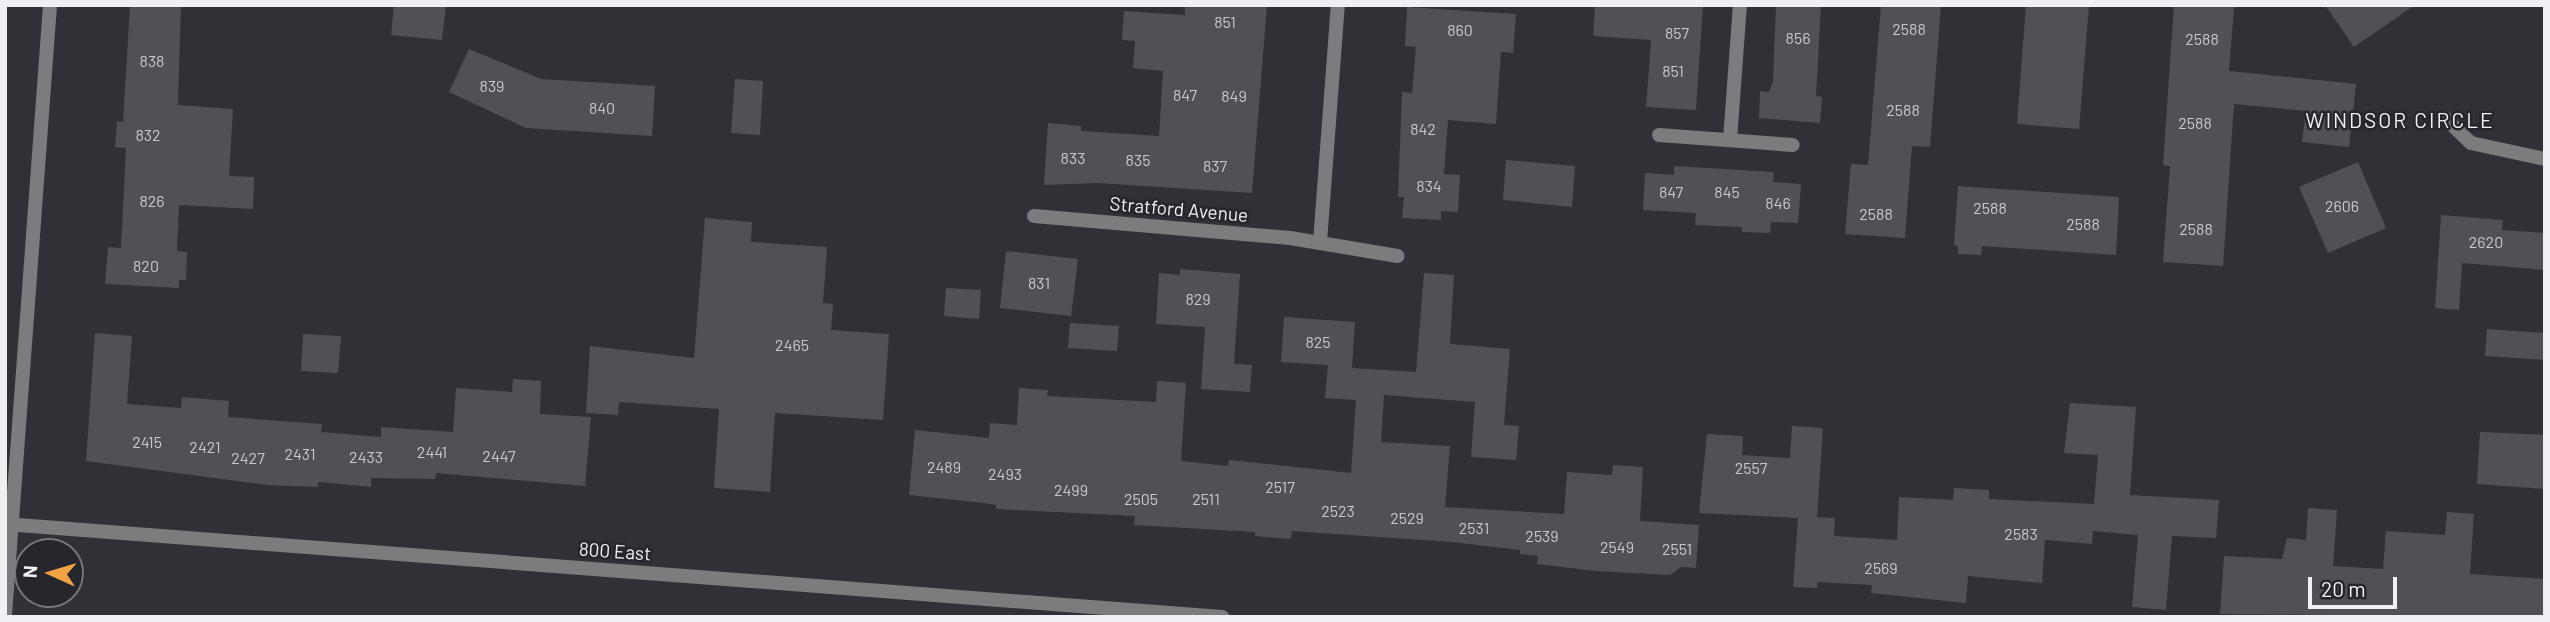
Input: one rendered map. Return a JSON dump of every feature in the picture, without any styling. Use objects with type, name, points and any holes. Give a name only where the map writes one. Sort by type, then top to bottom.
[{"type":"street","points":[[5,615],[8,525],[50,5]]},
{"type":"street","points":[[1320,242],[1338,5]]},
{"type":"street","points":[[1730,140],[1740,5]]},
{"type":"street","points":[[2445,118],[2471,143],[2515,156],[2545,159]]},
{"type":"street","points":[[1658,135],[1793,145]]},
{"type":"street","name":"Stratford Avenue","points":[[1034,216],[1320,242],[1339,250],[1398,256]]},
{"type":"street","name":"800 East","points":[[8,525],[1149,614],[1222,617]]},
{"type":"building","points":[[130,5],[181,5],[178,105],[233,109],[229,176],[254,177],[253,209],[179,205],[177,251],[187,252],[186,280],[179,280],[179,288],[105,284],[108,247],[121,248],[126,148],[115,147],[117,121],[123,122]]},
{"type":"building","points":[[394,5],[446,5],[442,40],[391,35]]},
{"type":"building","points":[[1185,5],[1267,5],[1252,193],[1098,183],[1044,185],[1048,123],[1081,126],[1081,131],[1159,136],[1163,71],[1133,68],[1135,41],[1122,40],[1124,11],[1185,15]]},
{"type":"building","points":[[1595,5],[1703,5],[1696,110],[1646,107],[1651,40],[1593,36]]},
{"type":"building","points":[[1776,5],[1821,5],[1816,96],[1822,97],[1820,123],[1759,118],[1760,91],[1769,92],[1773,81]]},
{"type":"building","points":[[1881,5],[1941,5],[1930,147],[1912,146],[1905,238],[1845,234],[1851,164],[1868,165]]},
{"type":"building","points":[[2026,5],[2089,5],[2079,129],[2017,124]]},
{"type":"building","points":[[2174,5],[2234,7],[2229,71],[2356,84],[2349,147],[2302,142],[2306,111],[2234,104],[2223,266],[2163,262],[2170,166],[2163,165]]},
{"type":"building","points":[[2325,5],[2415,5],[2354,47]]},
{"type":"building","points":[[1407,7],[1516,14],[1513,53],[1501,52],[1496,124],[1448,120],[1444,174],[1460,175],[1458,212],[1441,211],[1441,220],[1402,218],[1404,197],[1398,197],[1402,92],[1412,93],[1416,47],[1405,46]]},
{"type":"building","points":[[469,49],[541,79],[655,86],[652,136],[526,128],[449,92]]},
{"type":"building","points":[[735,79],[763,81],[760,135],[731,133]]},
{"type":"building","points":[[1506,160],[1575,166],[1572,207],[1503,200]]},
{"type":"building","points":[[2358,162],[2386,228],[2328,253],[2299,187]]},
{"type":"building","points":[[1674,166],[1774,172],[1773,182],[1801,184],[1798,223],[1771,222],[1770,233],[1742,232],[1742,227],[1695,225],[1696,213],[1643,210],[1645,173],[1674,175]]},
{"type":"building","points":[[1958,186],[2119,197],[2116,255],[1982,246],[1981,255],[1958,254],[1958,246],[1954,245]]},
{"type":"building","points":[[2441,215],[2503,220],[2502,230],[2545,233],[2545,270],[2462,263],[2459,310],[2435,308]]},
{"type":"building","points":[[705,218],[752,222],[751,242],[827,247],[823,303],[833,304],[831,330],[889,334],[883,420],[775,413],[770,492],[714,488],[719,409],[619,402],[618,415],[586,413],[590,346],[694,358]]},
{"type":"building","points":[[1006,251],[1078,259],[1071,316],[1000,308]]},
{"type":"building","points":[[1180,269],[1240,274],[1234,364],[1252,365],[1250,392],[1201,389],[1205,327],[1156,324],[1159,273],[1180,275]]},
{"type":"building","points":[[1424,273],[1454,275],[1450,344],[1510,349],[1504,425],[1519,426],[1516,460],[1471,457],[1475,402],[1384,395],[1381,442],[1450,446],[1445,507],[1564,514],[1567,472],[1612,475],[1613,465],[1643,467],[1640,521],[1699,525],[1696,568],[1681,567],[1670,575],[1596,571],[1537,564],[1538,556],[1520,554],[1520,550],[1452,542],[1292,531],[1291,539],[1255,536],[1255,532],[1134,525],[1135,516],[996,509],[996,505],[984,503],[909,495],[915,430],[989,438],[990,423],[1017,425],[1019,388],[1048,390],[1047,396],[1156,402],[1157,381],[1186,383],[1181,461],[1228,466],[1229,460],[1351,473],[1356,400],[1325,398],[1328,365],[1281,362],[1284,317],[1355,322],[1352,368],[1416,372]]},
{"type":"building","points":[[946,288],[981,290],[979,319],[944,316]]},
{"type":"building","points":[[1070,323],[1119,326],[1117,351],[1068,348]]},
{"type":"building","points":[[2487,329],[2545,333],[2545,360],[2485,356]]},
{"type":"building","points":[[95,333],[132,336],[127,404],[181,408],[182,397],[229,401],[228,417],[322,424],[321,432],[381,437],[381,427],[453,432],[456,388],[512,392],[513,379],[541,381],[540,414],[591,417],[585,486],[436,473],[435,479],[371,478],[371,487],[318,482],[318,487],[267,485],[86,461]]},
{"type":"building","points":[[303,334],[341,336],[338,373],[301,371]]},
{"type":"building","points":[[2070,403],[2136,407],[2130,495],[2219,500],[2216,538],[2172,536],[2166,610],[2132,607],[2138,535],[2093,531],[2092,544],[2045,540],[2042,583],[1968,576],[1966,603],[1871,593],[1872,585],[1818,582],[1817,588],[1793,587],[1798,518],[1699,513],[1707,434],[1743,436],[1742,455],[1790,458],[1792,426],[1823,428],[1817,517],[1835,518],[1834,536],[1897,540],[1899,497],[1953,500],[1954,488],[1989,490],[1989,499],[2094,504],[2098,455],[2064,453]]},
{"type":"building","points":[[2480,432],[2545,435],[2545,489],[2477,484]]},
{"type":"building","points":[[2308,508],[2337,510],[2333,566],[2383,569],[2386,531],[2445,535],[2447,512],[2474,514],[2470,574],[2545,579],[2545,617],[2220,614],[2224,556],[2282,559],[2287,538],[2306,540]]},
{"type":"district","name":"WINDSOR CIRCLE","points":[[2400,120]]}]
